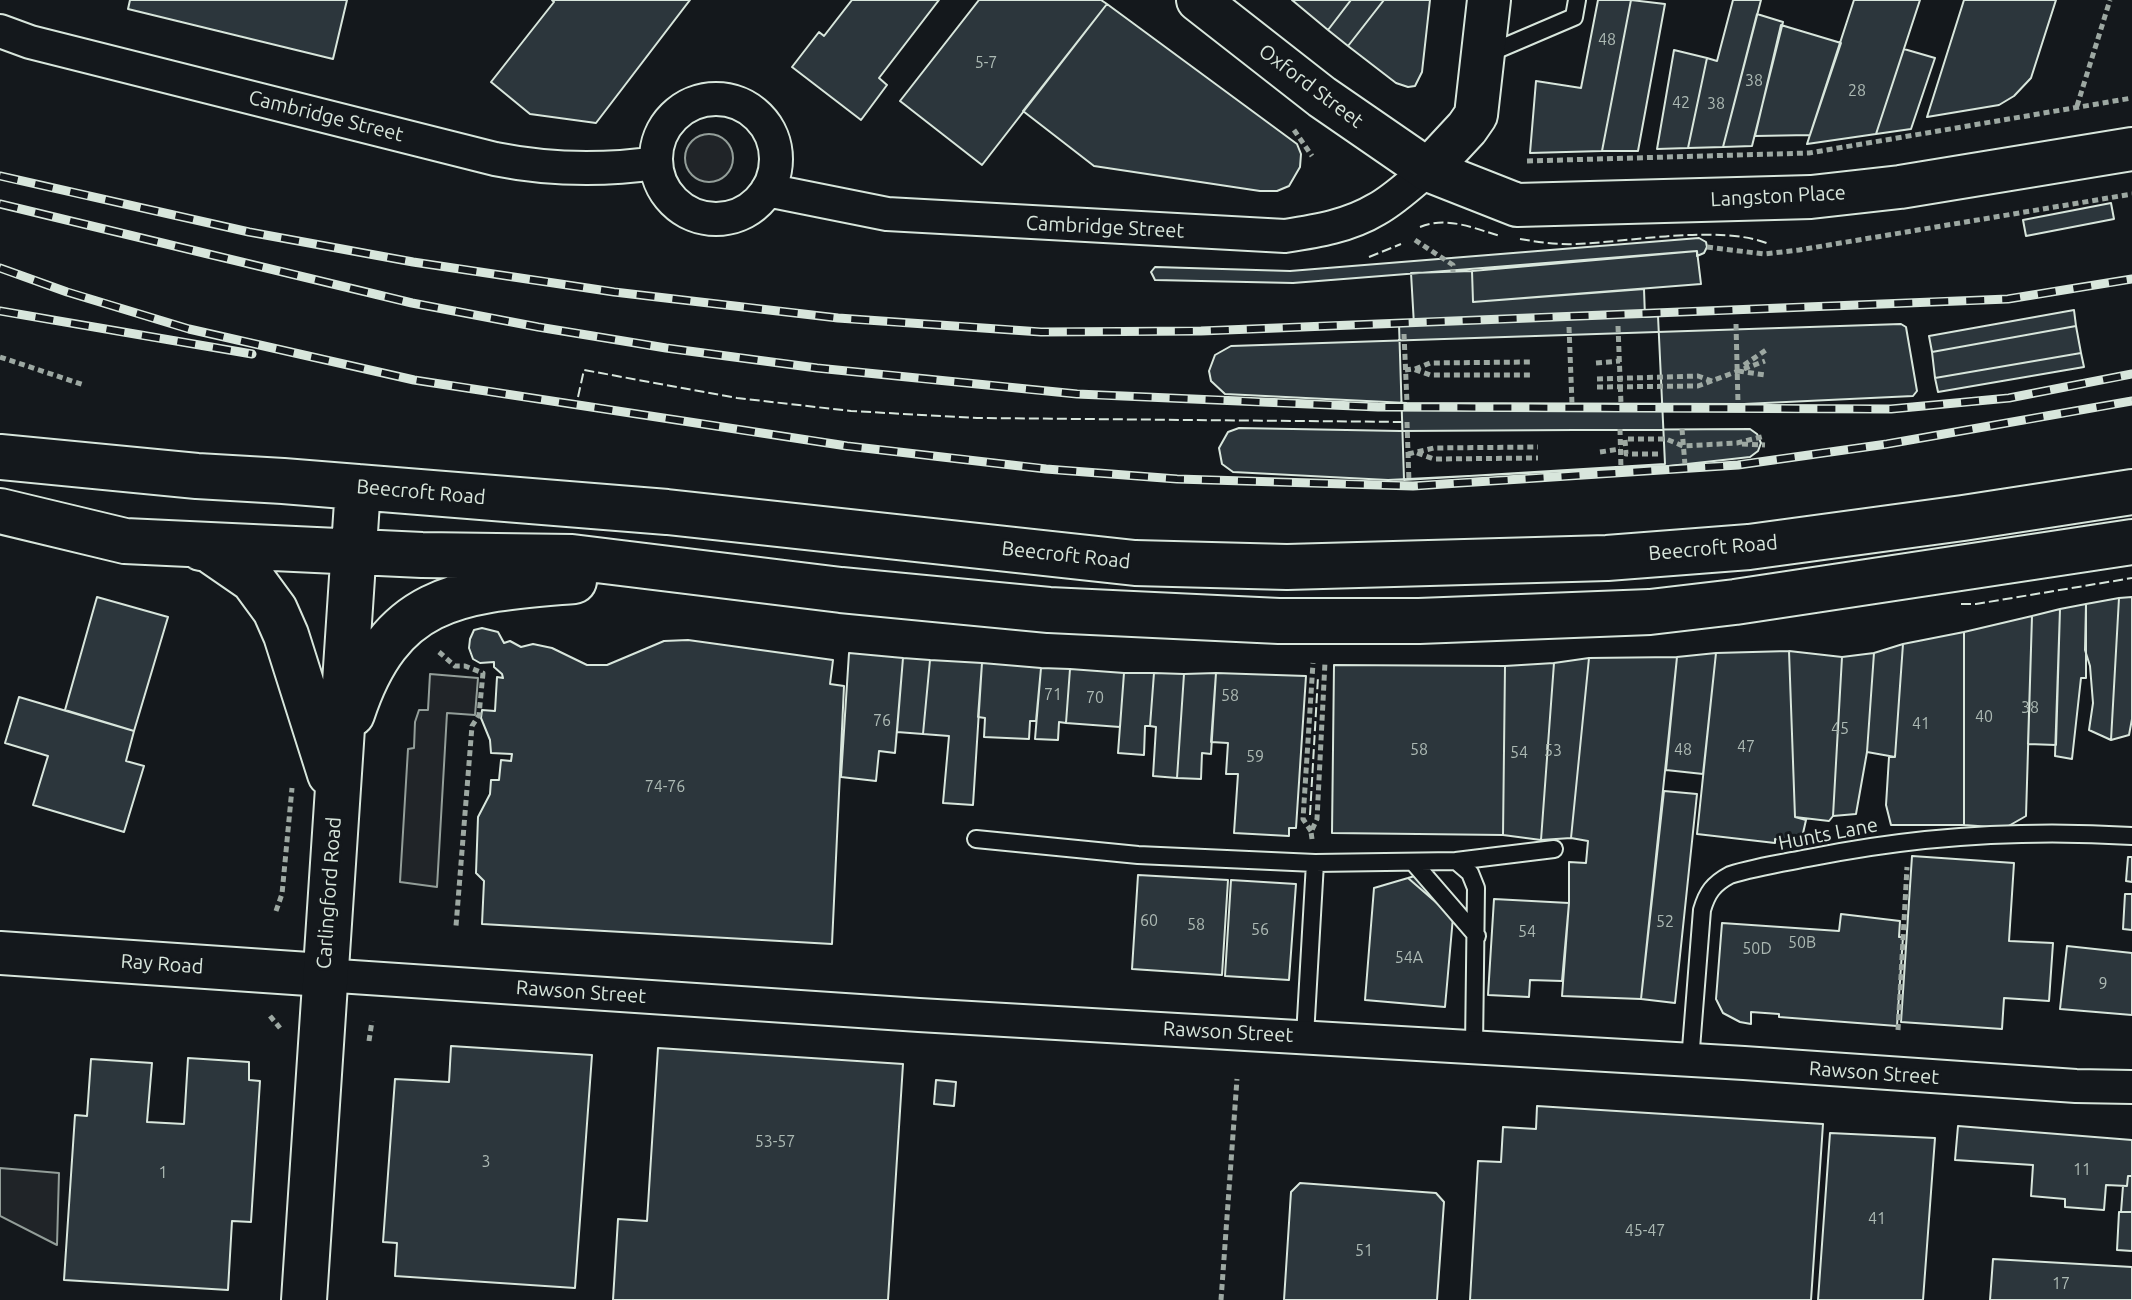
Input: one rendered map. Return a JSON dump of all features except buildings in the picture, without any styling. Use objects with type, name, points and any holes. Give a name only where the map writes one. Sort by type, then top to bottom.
[{"type":"main road","name":"Beecroft Road","points":[[0,457],[167,474],[667,512],[1135,563],[1287,567],[1607,558],[1749,547],[2132,492]]},
{"type":"main road","name":"Carlingford Road","points":[[304,1300],[323,975],[358,487]]},
{"type":"main road","points":[[0,511],[125,541],[572,557],[1095,614],[1279,621],[1419,621],[1650,612],[2125,546]]},
{"type":"main road","points":[[166,543],[208,549],[253,580],[275,610],[286,635],[308,712],[336,791]]},
{"type":"main road","points":[[336,791],[350,722],[363,687],[397,631],[422,611],[477,591],[681,571]]},
{"type":"street","name":"Oxford Street","points":[[1198,0],[1322,97],[1428,170]]},
{"type":"street","points":[[1428,170],[1476,115],[1489,0]]},
{"type":"street","name":"Cambridge Street","points":[[0,31],[30,42],[495,159],[566,170],[656,163]]},
{"type":"street","points":[[712,99],[731,100],[747,107],[762,120],[776,154],[774,173],[767,190],[755,205],[739,215],[720,219],[701,218],[684,210],[670,198],[660,182],[656,163],[658,144],[665,127],[677,112],[693,103],[712,99]]},
{"type":"street","name":"Langston Place","points":[[1428,170],[1517,205],[1641,203],[1811,197],[1914,185],[2132,149]]},
{"type":"street","name":"Cambridge Street","points":[[767,190],[887,214],[1285,236],[1355,220],[1379,208],[1428,170]]},
{"type":"street","name":"Ray Road","points":[[0,953],[323,975]]},
{"type":"street","name":"Rawson Street","points":[[323,975],[935,1016],[2132,1087]]},
{"type":"lane","points":[[1483,55],[1574,17],[1577,0]]},
{"type":"lane","name":"Hunts Lane","points":[[1690,1061],[1702,910],[1707,894],[1716,882],[1744,871],[1909,840],[2061,832],[2132,836]]},
{"type":"lane","points":[[976,839],[1138,855],[1315,863],[1456,861],[1554,849]]},
{"type":"lane","points":[[1456,861],[1470,873],[1476,888],[1474,1047]]},
{"type":"lane","points":[[1413,862],[1477,936]]},
{"type":"lane","points":[[1305,1036],[1315,863]]},
{"type":"path","points":[[2077,106],[2110,0]]},
{"type":"path","name":"Langston Place","points":[[1527,161],[1809,153],[2132,98]]},
{"type":"path","points":[[1294,130],[1312,156]]},
{"type":"path","points":[[1707,247],[1764,254],[1799,250],[2132,194]]},
{"type":"path","points":[[1415,240],[1453,268]]},
{"type":"path","points":[[1736,324],[1738,403]]},
{"type":"path","points":[[1618,326],[1621,404]]},
{"type":"path","points":[[1569,327],[1572,404]]},
{"type":"path","points":[[1404,334],[1407,403]]},
{"type":"path","points":[[1737,371],[1766,350]]},
{"type":"path","points":[[0,357],[84,385]]},
{"type":"path","points":[[1596,363],[1620,361]]},
{"type":"path","points":[[1597,387],[1698,386],[1765,361]]},
{"type":"path","points":[[1405,370],[1430,363],[1532,362]]},
{"type":"path","points":[[1413,369],[1430,375],[1533,375]]},
{"type":"path","points":[[1737,371],[1765,375]]},
{"type":"path","points":[[1597,379],[1698,376],[1714,381]]},
{"type":"path","points":[[1407,422],[1409,482]]},
{"type":"path","points":[[1620,429],[1621,470]]},
{"type":"path","points":[[1682,429],[1685,465]]},
{"type":"path","points":[[1737,443],[1765,436]]},
{"type":"path","points":[[1658,454],[1626,454],[1625,439],[1666,439],[1683,446],[1765,445]]},
{"type":"path","points":[[1408,454],[1434,448],[1538,447]]},
{"type":"path","points":[[1600,452],[1620,449]]},
{"type":"path","points":[[1417,453],[1434,459],[1538,458]]},
{"type":"path","points":[[438,651],[455,666],[465,666],[483,673],[479,715],[472,726],[456,926]]},
{"type":"path","points":[[1311,832],[1317,819],[1325,662]]},
{"type":"path","points":[[1313,663],[1303,819],[1311,832],[1315,863]]},
{"type":"path","points":[[276,911],[282,894],[293,777]]},
{"type":"path","points":[[1898,1030],[1909,840]]},
{"type":"path","points":[[270,1016],[280,1028]]},
{"type":"path","points":[[369,1041],[372,1021]]},
{"type":"path","points":[[1221,1300],[1237,1079]]},
{"type":"shaded area","points":[[709,134],[718,135],[726,141],[732,149],[732,167],[726,175],[718,181],[709,182],[700,181],[692,175],[686,167],[685,158],[686,149],[692,141],[700,135]]},
{"type":"shaded area","points":[[430,674],[478,678],[475,715],[447,713],[437,887],[400,882],[408,749],[414,748],[415,722],[419,710],[428,710]]},
{"type":"shaded area","points":[[0,1168],[59,1173],[57,1245],[0,1216]]},
{"type":"railway","points":[[0,176],[249,232],[413,262],[614,292],[838,318],[1041,332],[1201,331],[2008,299],[2132,279]]},
{"type":"railway","points":[[0,204],[412,303],[538,327],[817,368],[1077,394],[1378,407],[1891,409],[2009,398],[2132,374]]},
{"type":"railway","points":[[0,268],[189,329],[414,380],[847,446],[1046,469],[1177,479],[1413,486],[1738,465],[1887,444],[2132,401]]},
{"type":"railway","points":[[0,311],[252,354]]},
{"type":"fence","points":[[1420,227],[1450,223],[1500,236]]},
{"type":"fence","points":[[1520,239],[1569,244],[1726,235],[1769,244]]},
{"type":"fence","points":[[1369,257],[1401,244]]},
{"type":"fence","points":[[578,397],[584,370],[737,398],[851,411],[977,418],[1405,422]]},
{"type":"fence","points":[[1961,604],[2132,578]]},
{"type":"fence","points":[[1310,815],[1318,677]]}]
